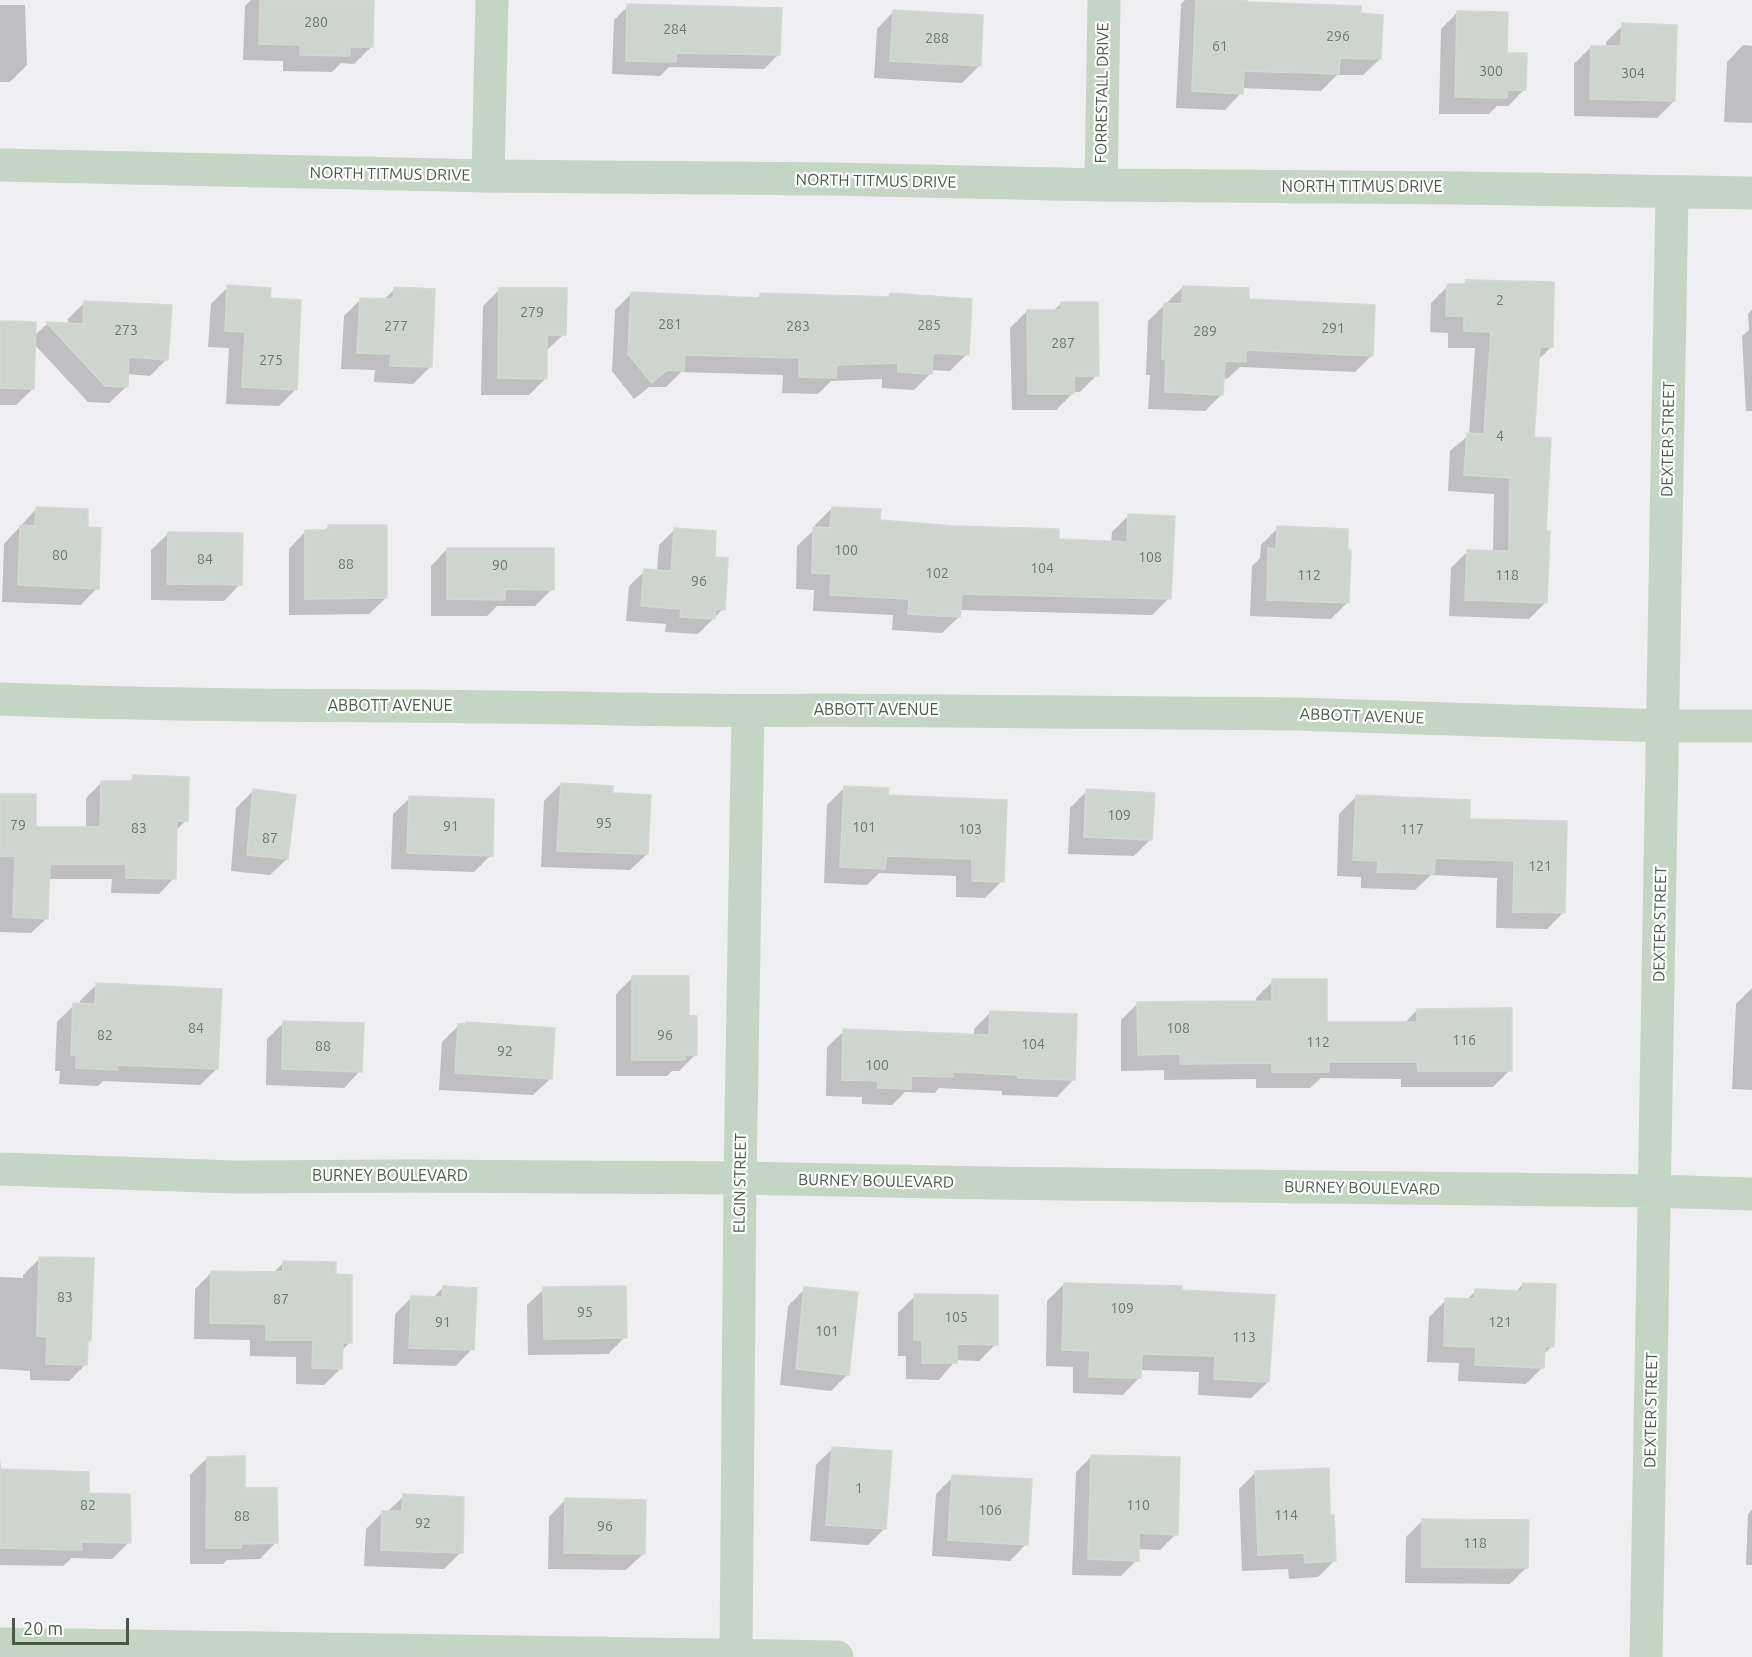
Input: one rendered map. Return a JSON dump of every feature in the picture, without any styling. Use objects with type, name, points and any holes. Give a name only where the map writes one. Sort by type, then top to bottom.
[{"type":"street","points":[[488,177],[492,0]]},
{"type":"street","name":"FORRESTALL DRIVE","points":[[1101,185],[1104,0]]},
{"type":"street","name":"NORTH TITMUS DRIVE","points":[[0,165],[488,177],[844,179],[1101,185],[1752,193]]},
{"type":"street","name":"DEXTER STREET","points":[[1646,1657],[1672,192]]},
{"type":"street","name":"ABBOTT AVENUE","points":[[0,699],[124,704],[1297,714],[1664,726],[1752,726]]},
{"type":"street","name":"ELGIN STREET","points":[[736,1655],[740,1178],[748,711]]},
{"type":"street","name":"BURNEY BOULEVARD","points":[[0,1169],[235,1177],[740,1178],[988,1184],[1752,1194]]},
{"type":"street","points":[[0,1644],[837,1657]]},
{"type":"building","points":[[260,0],[374,0],[373,47],[350,47],[350,56],[300,55],[300,45],[259,44]]},
{"type":"building","points":[[1196,0],[1247,0],[1247,2],[1361,6],[1361,13],[1383,15],[1381,59],[1340,58],[1339,74],[1244,71],[1243,94],[1192,91]]},
{"type":"building","points":[[627,4],[782,8],[780,55],[676,53],[676,62],[626,61]]},
{"type":"building","points":[[893,10],[983,15],[981,66],[890,61]]},
{"type":"building","points":[[1457,11],[1508,12],[1507,53],[1527,53],[1526,90],[1507,90],[1507,98],[1455,97]]},
{"type":"building","points":[[1622,23],[1677,25],[1675,101],[1590,99],[1591,46],[1621,46]]},
{"type":"building","points":[[1466,280],[1554,282],[1553,347],[1540,347],[1534,437],[1551,438],[1546,531],[1550,531],[1547,603],[1465,600],[1467,550],[1509,551],[1510,478],[1464,475],[1467,433],[1484,434],[1491,332],[1464,331],[1464,316],[1446,316],[1447,284],[1465,284]]},
{"type":"building","points":[[227,285],[271,288],[270,298],[301,300],[297,390],[242,387],[245,332],[225,331]]},
{"type":"building","points":[[1183,286],[1249,288],[1249,299],[1375,305],[1373,356],[1246,350],[1246,362],[1225,361],[1223,395],[1165,392],[1166,359],[1162,359],[1164,303],[1182,304]]},
{"type":"building","points":[[394,287],[435,289],[432,367],[390,366],[391,354],[357,353],[360,298],[393,299]]},
{"type":"building","points":[[499,288],[567,288],[566,335],[547,335],[547,379],[498,378]]},
{"type":"building","points":[[631,292],[760,298],[760,293],[889,297],[890,293],[972,299],[969,355],[933,353],[932,374],[898,372],[898,363],[837,365],[836,378],[799,377],[799,358],[685,355],[684,371],[667,370],[652,383],[628,354]]},
{"type":"building","points":[[84,301],[172,305],[168,360],[129,357],[128,387],[105,386],[46,322],[83,324]]},
{"type":"building","points":[[1061,302],[1098,302],[1099,376],[1074,376],[1074,394],[1028,394],[1027,310],[1061,310]]},
{"type":"building","points":[[0,321],[36,322],[34,389],[0,388]]},
{"type":"building","points":[[36,507],[88,509],[88,527],[101,528],[99,589],[18,585],[20,525],[35,526]]},
{"type":"building","points":[[832,507],[881,509],[880,520],[954,526],[1059,529],[1059,539],[1127,542],[1128,514],[1175,516],[1171,599],[962,594],[960,617],[908,614],[909,599],[830,595],[831,574],[812,573],[813,527],[830,528]]},
{"type":"building","points":[[328,525],[387,525],[387,598],[305,599],[305,530],[328,530]]},
{"type":"building","points":[[1277,526],[1348,529],[1348,550],[1351,550],[1349,603],[1267,600],[1268,548],[1276,549]]},
{"type":"building","points":[[674,528],[716,531],[715,557],[728,558],[725,610],[715,609],[715,619],[680,617],[681,609],[641,606],[644,569],[671,571]]},
{"type":"building","points":[[168,532],[243,533],[242,585],[167,584]]},
{"type":"building","points":[[447,548],[554,548],[554,590],[505,589],[505,600],[447,599]]},
{"type":"building","points":[[133,775],[189,777],[188,821],[177,821],[176,879],[126,878],[126,864],[50,864],[48,919],[13,917],[15,856],[0,856],[0,794],[36,794],[36,827],[100,827],[101,781],[133,781]]},
{"type":"building","points":[[561,783],[613,786],[613,793],[651,795],[648,854],[557,851]]},
{"type":"building","points":[[844,786],[889,788],[888,795],[1007,800],[1004,882],[972,881],[972,859],[886,856],[885,869],[840,867]]},
{"type":"building","points":[[253,789],[296,795],[288,859],[247,855]]},
{"type":"building","points":[[1086,789],[1155,793],[1152,840],[1084,837]]},
{"type":"building","points":[[1356,795],[1470,800],[1470,819],[1567,821],[1565,913],[1513,912],[1514,861],[1435,858],[1434,874],[1377,872],[1378,861],[1353,860]]},
{"type":"building","points":[[409,796],[494,799],[493,856],[407,853]]},
{"type":"building","points":[[632,976],[689,976],[689,1016],[697,1016],[697,1055],[685,1055],[685,1060],[632,1060]]},
{"type":"building","points":[[1272,979],[1327,979],[1327,1022],[1417,1022],[1417,1009],[1512,1008],[1512,1071],[1418,1071],[1417,1062],[1329,1062],[1329,1072],[1272,1072],[1272,1063],[1180,1064],[1180,1054],[1138,1055],[1137,1002],[1272,1001]]},
{"type":"building","points":[[96,983],[222,989],[218,1069],[117,1065],[117,1070],[76,1068],[76,1055],[71,1055],[73,1003],[95,1004]]},
{"type":"building","points":[[990,1011],[1077,1014],[1075,1080],[953,1072],[953,1077],[911,1076],[911,1089],[878,1088],[878,1081],[842,1080],[843,1029],[989,1035]]},
{"type":"building","points":[[283,1021],[364,1023],[362,1072],[282,1069]]},
{"type":"building","points":[[466,1022],[555,1028],[552,1079],[455,1073],[458,1024],[466,1024]]},
{"type":"building","points":[[39,1257],[94,1258],[91,1341],[88,1341],[87,1365],[46,1364],[47,1337],[37,1336]]},
{"type":"building","points":[[283,1261],[336,1262],[336,1274],[352,1275],[352,1343],[343,1343],[342,1369],[312,1368],[313,1340],[266,1340],[266,1324],[210,1323],[211,1271],[283,1272]]},
{"type":"building","points":[[1064,1283],[1182,1286],[1182,1290],[1275,1295],[1269,1382],[1214,1379],[1215,1356],[1142,1354],[1141,1378],[1089,1377],[1090,1351],[1062,1350]]},
{"type":"building","points":[[1523,1283],[1556,1284],[1554,1347],[1545,1346],[1544,1368],[1475,1365],[1476,1347],[1444,1346],[1445,1298],[1475,1299],[1475,1289],[1522,1291]]},
{"type":"building","points":[[443,1286],[477,1288],[474,1350],[409,1348],[411,1296],[442,1297]]},
{"type":"building","points":[[626,1286],[627,1338],[544,1339],[543,1287]]},
{"type":"building","points":[[804,1287],[858,1292],[849,1375],[796,1369]]},
{"type":"building","points":[[914,1294],[998,1295],[998,1345],[957,1344],[957,1363],[922,1363],[922,1340],[914,1340]]},
{"type":"building","points":[[832,1447],[892,1451],[886,1529],[826,1525]]},
{"type":"building","points":[[1091,1455],[1180,1457],[1178,1535],[1139,1533],[1139,1561],[1088,1559]]},
{"type":"building","points":[[245,1456],[245,1488],[277,1488],[278,1543],[241,1544],[241,1548],[206,1548],[207,1457]]},
{"type":"building","points":[[1329,1468],[1330,1515],[1334,1515],[1336,1561],[1305,1563],[1304,1553],[1258,1555],[1255,1471]]},
{"type":"building","points":[[0,1469],[89,1472],[89,1493],[130,1494],[131,1543],[81,1542],[82,1550],[0,1548]]},
{"type":"building","points":[[952,1475],[1032,1479],[1028,1545],[948,1540]]},
{"type":"building","points":[[403,1494],[464,1497],[463,1553],[381,1550],[382,1511],[402,1511]]},
{"type":"building","points":[[565,1498],[646,1500],[645,1554],[564,1553]]},
{"type":"building","points":[[1422,1519],[1529,1520],[1528,1568],[1422,1567]]}]
